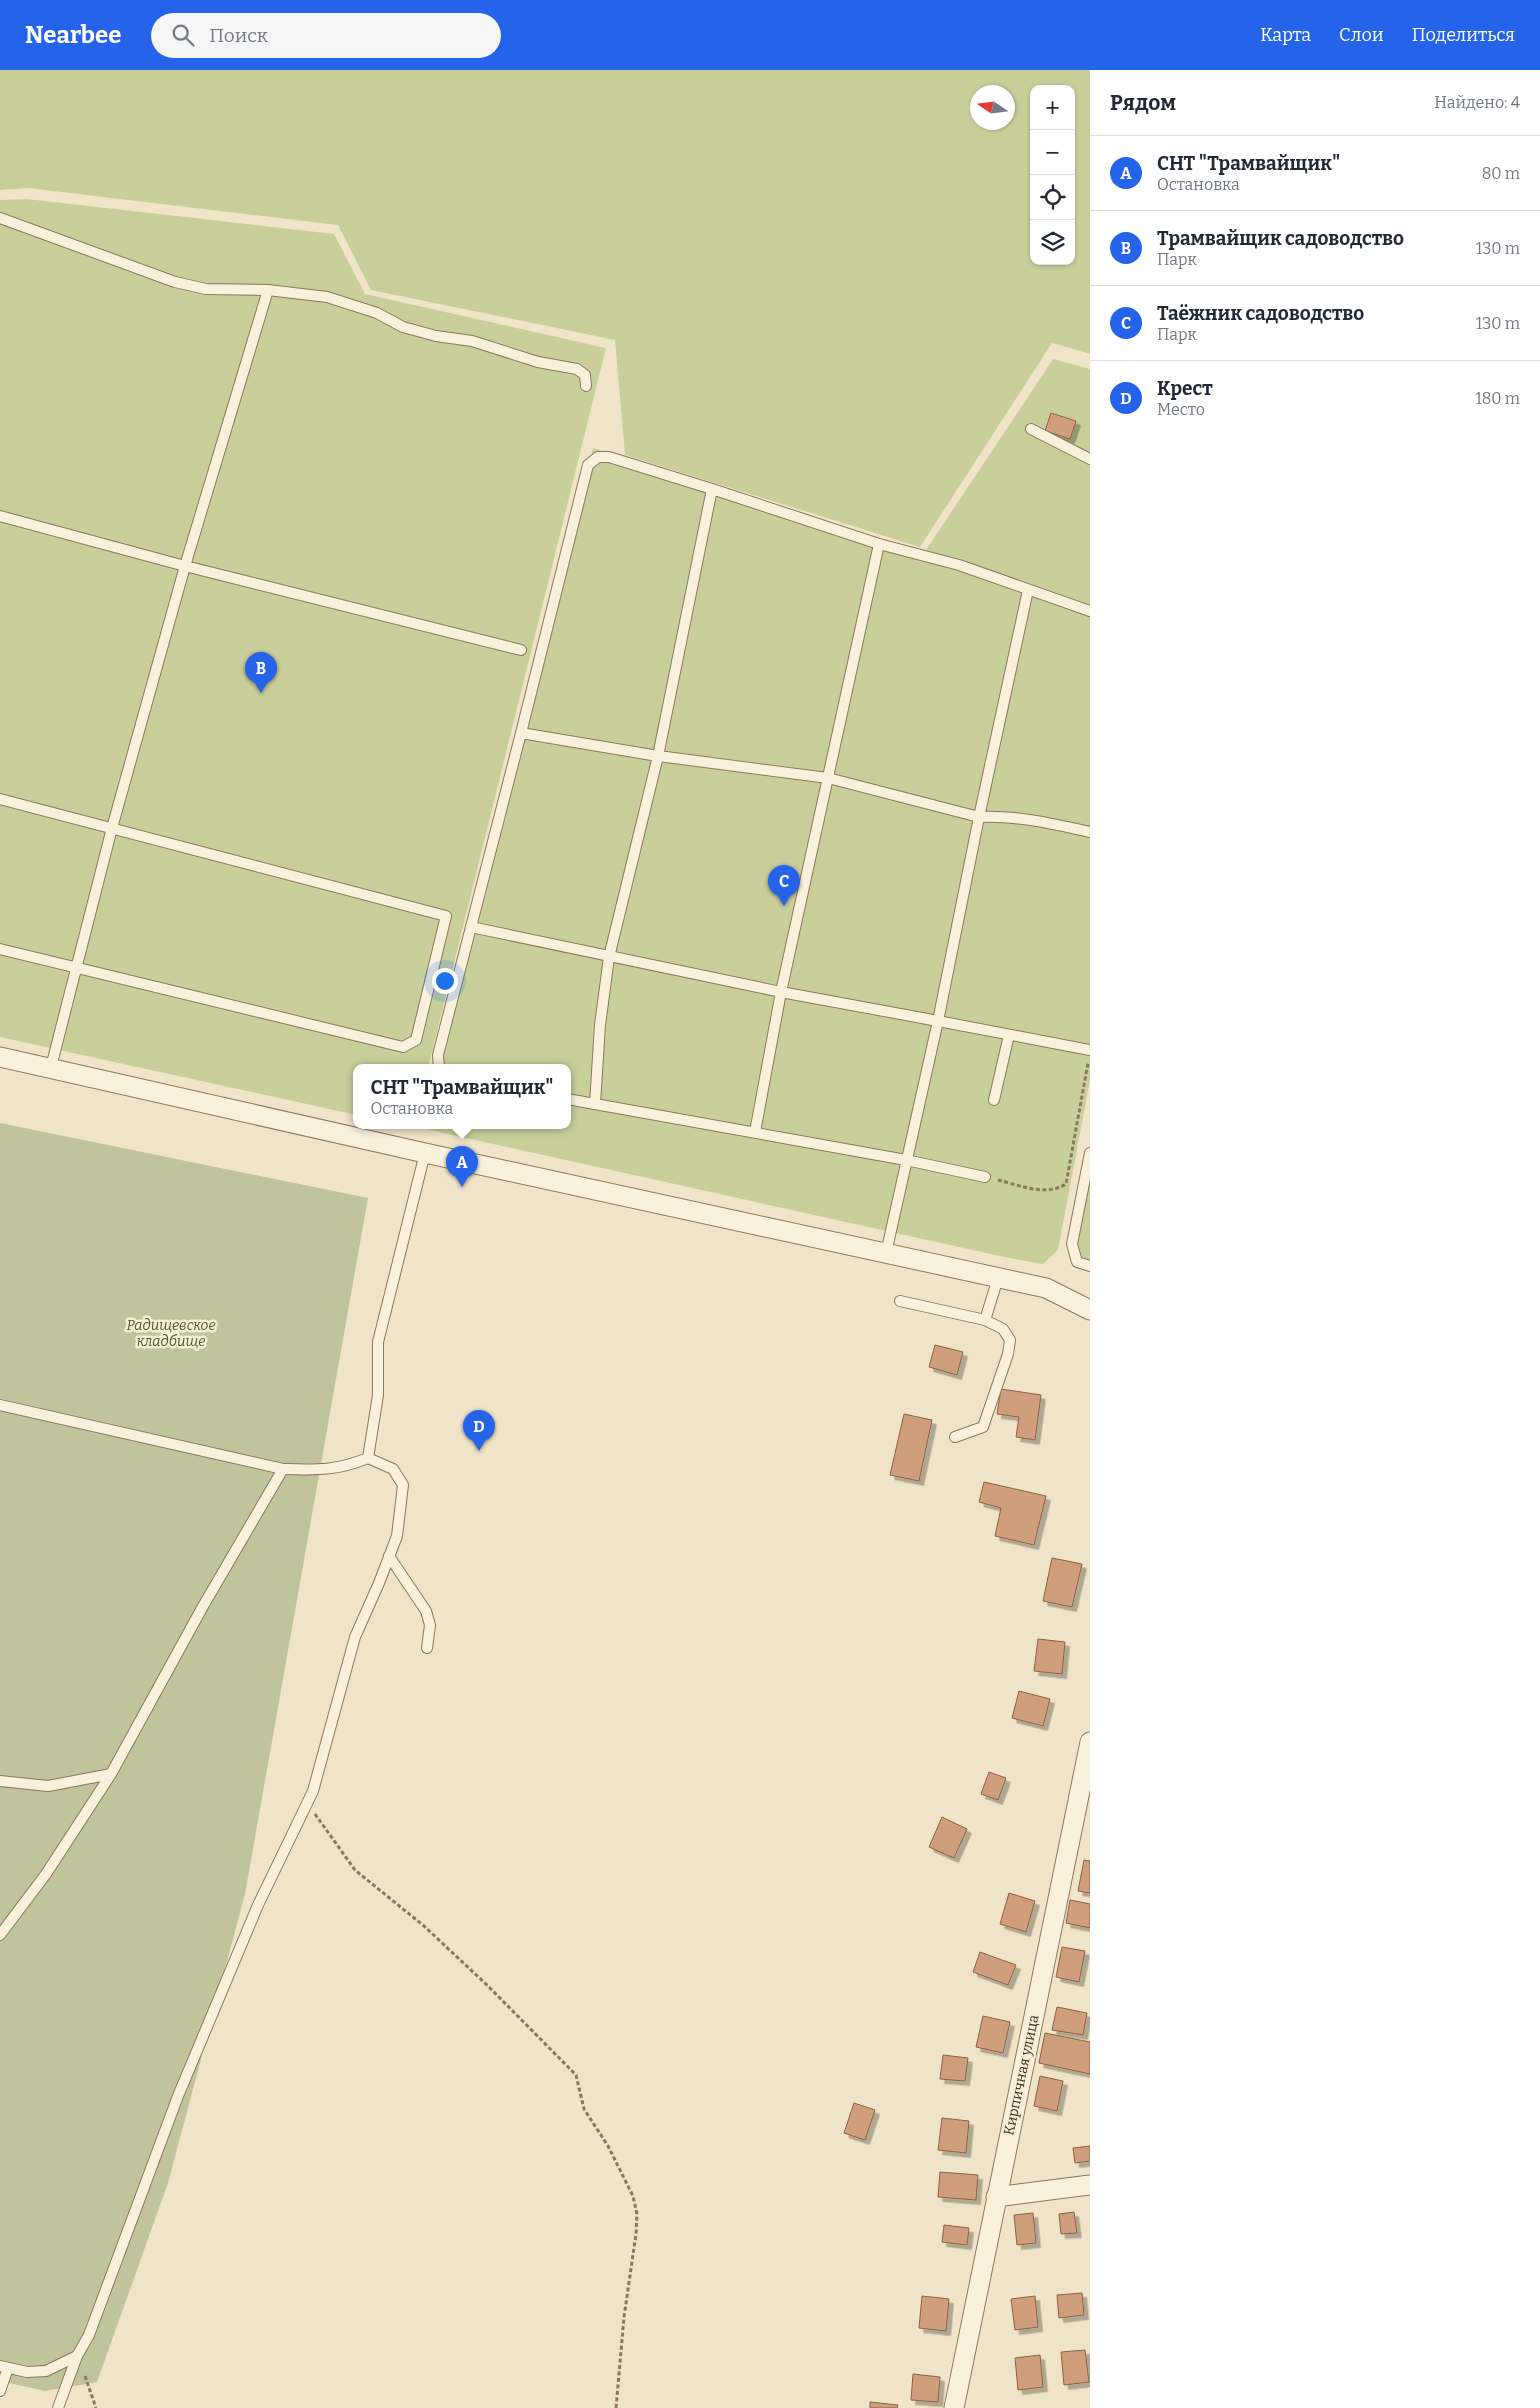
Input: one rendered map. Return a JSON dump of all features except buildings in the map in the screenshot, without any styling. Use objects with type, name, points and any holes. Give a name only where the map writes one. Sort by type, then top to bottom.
[{"type":"street","points":[[0,1057],[51,1067],[424,1153],[1046,1288],[1090,1310]]},
{"type":"street","name":"Кирпичная улица","points":[[954,2408],[1090,1742]]},
{"type":"street","points":[[996,2197],[1090,2185]]},
{"type":"lane","points":[[0,218],[175,282],[206,289],[268,290],[327,298],[377,313],[403,327],[417,331],[472,341],[538,362],[577,369],[585,375],[586,386]]},
{"type":"lane","points":[[51,1067],[112,828],[185,566],[268,290]]},
{"type":"lane","points":[[1031,429],[1090,459]]},
{"type":"lane","points":[[439,1064],[438,1055],[588,465],[598,457],[609,457],[879,544],[959,565],[1090,611]]},
{"type":"lane","points":[[595,1104],[600,1025],[609,957],[658,756],[712,490]]},
{"type":"lane","points":[[0,516],[185,566],[521,650]]},
{"type":"lane","points":[[755,1132],[781,992],[879,544]]},
{"type":"lane","points":[[886,1253],[938,1021],[979,817],[1028,590]]},
{"type":"lane","points":[[521,733],[658,756],[828,778],[979,817],[998,816],[1039,821],[1090,832]]},
{"type":"lane","points":[[0,798],[446,916],[416,1040],[403,1047],[0,949]]},
{"type":"lane","points":[[471,927],[781,992],[1090,1050]]},
{"type":"lane","points":[[994,1100],[1009,1035]]},
{"type":"lane","points":[[571,1100],[906,1160],[985,1177]]},
{"type":"lane","points":[[368,1458],[378,1395],[378,1342],[424,1153]]},
{"type":"lane","points":[[1090,1153],[1072,1244],[1077,1262],[1090,1266]]},
{"type":"lane","points":[[985,1320],[998,1278]]},
{"type":"lane","points":[[900,1301],[985,1320],[1003,1329],[1010,1340],[1008,1354],[983,1427],[955,1437]]},
{"type":"lane","points":[[0,1405],[283,1469],[326,1470],[347,1466],[368,1458],[392,1469],[403,1485],[397,1536],[356,1637],[313,1791],[258,1905],[189,2069],[89,2334],[77,2356],[58,2408]]},
{"type":"lane","points":[[0,1935],[46,1874],[110,1774],[202,1608],[283,1469]]},
{"type":"lane","points":[[389,1556],[426,1612],[430,1625],[427,1648]]},
{"type":"lane","points":[[0,1781],[48,1786],[110,1774]]},
{"type":"lane","points":[[0,2391],[4,2367],[26,2372],[46,2371],[77,2356]]},
{"type":"path","points":[[985,1177],[1045,1190],[1057,1190],[1066,1184],[1088,1062]]},
{"type":"path","points":[[308,1802],[355,1870],[424,1926],[488,1986],[576,2075],[584,2109],[608,2146],[629,2188],[637,2214],[636,2234],[626,2300],[616,2408]]},
{"type":"path","points":[[77,2356],[96,2408]]},
{"type":"green space","points":[[0,70],[1090,70],[1090,354],[1052,343],[920,547],[625,455],[615,340],[371,290],[338,225],[28,188],[0,190]]},
{"type":"green space","points":[[27,199],[334,234],[365,294],[606,348],[429,1064],[353,1064],[353,1114],[0,1037],[0,200]]},
{"type":"green space","points":[[1053,359],[1090,369],[1090,1080],[1058,1250],[1043,1264],[1009,1258],[426,1129],[571,1129],[571,1064],[437,1064],[593,448],[924,553]]},
{"type":"green space","name":"Радищевское кладбище","points":[[0,1123],[368,1198],[245,1894],[168,2183],[97,2382],[45,2391],[0,2381]]},
{"type":"green space","points":[[1090,1153],[1090,1266],[1077,1262],[1074,1234]]},
{"type":"place","name":"Трамвайщик садоводство","points":[[261,693]]},
{"type":"place","name":"Таёжник садоводство","points":[[784,906]]},
{"type":"place","name":"СНТ \"Трамвайщик\"","points":[[462,1187]]},
{"type":"place","name":"Крест","points":[[479,1451]]}]
